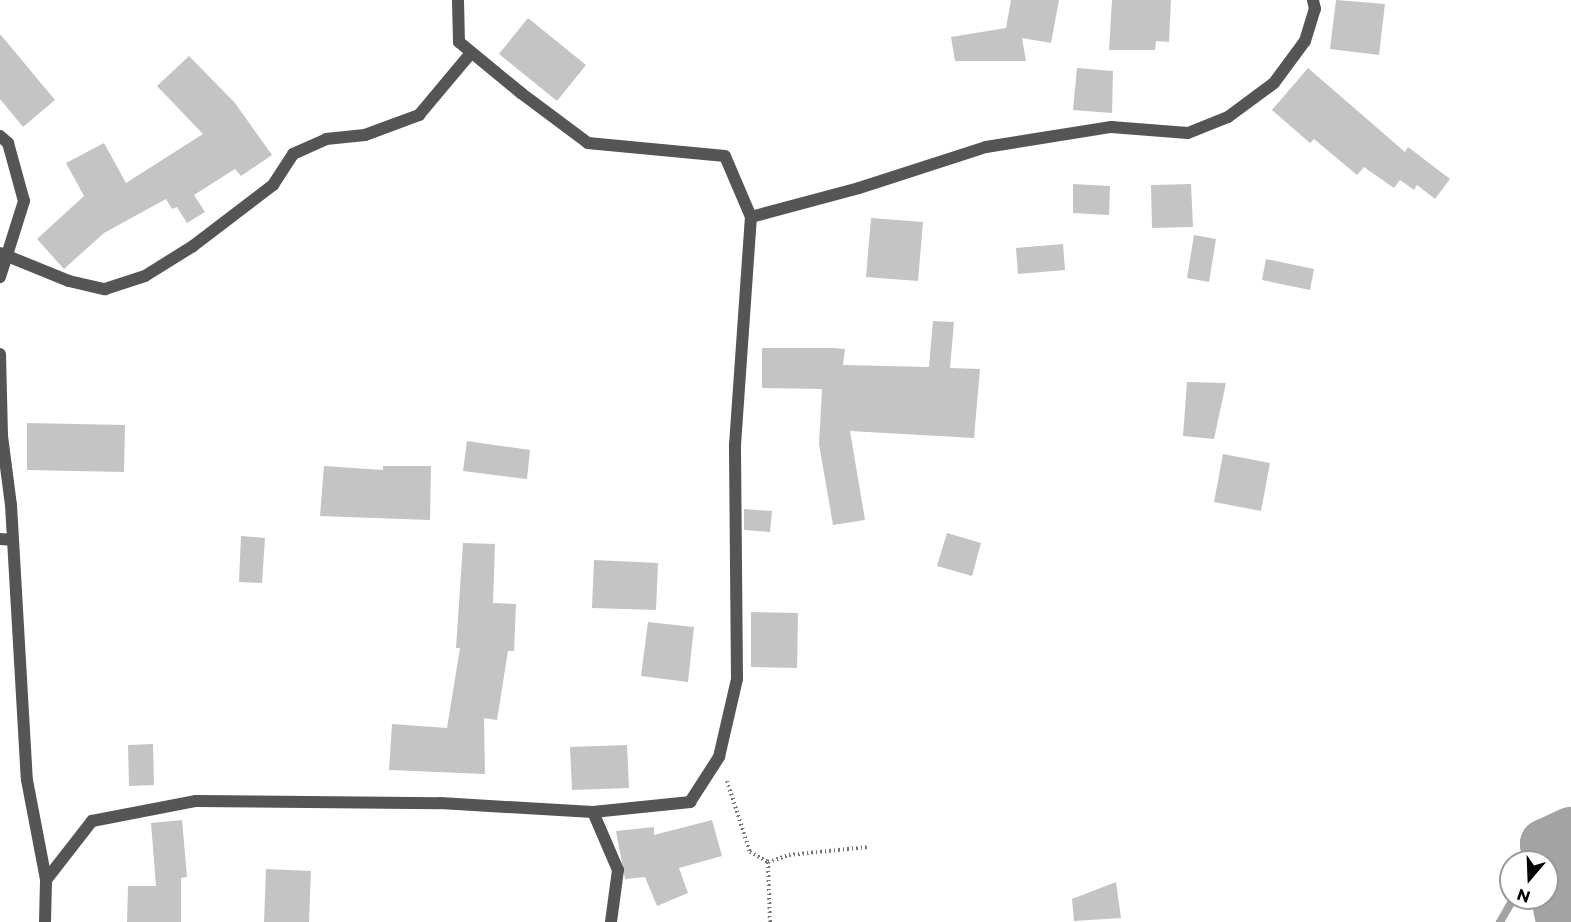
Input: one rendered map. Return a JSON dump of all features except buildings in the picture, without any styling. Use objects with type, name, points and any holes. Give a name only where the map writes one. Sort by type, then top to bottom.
[{"type":"street","points":[[46,880],[92,821],[196,801],[440,803],[593,812],[690,802],[719,757],[737,679],[735,445],[751,217],[725,156],[588,143],[459,42],[458,0]]},
{"type":"street","points":[[751,217],[859,188],[986,147],[1111,127],[1188,133],[1228,117],[1274,83],[1305,41],[1315,9],[1313,0]]},
{"type":"street","points":[[4,254],[69,281],[105,289],[145,276],[193,246],[273,185],[293,154],[326,139],[364,135],[419,115],[471,53]]},
{"type":"street","points":[[0,136],[8,143],[24,201],[4,254],[0,277]]},
{"type":"street","points":[[0,354],[6,540],[27,780],[46,880],[45,922]]},
{"type":"street","points":[[593,812],[618,870],[611,922]]},
{"type":"path","points":[[719,757],[750,852],[768,862],[789,855],[868,846]]},
{"type":"path","points":[[768,862],[770,922]]},
{"type":"waterway","points":[[1561,922],[1545,844],[1571,832]]},
{"type":"waterway","points":[[1541,850],[1545,844]]},
{"type":"waterway","points":[[1500,922],[1507,910]]}]
